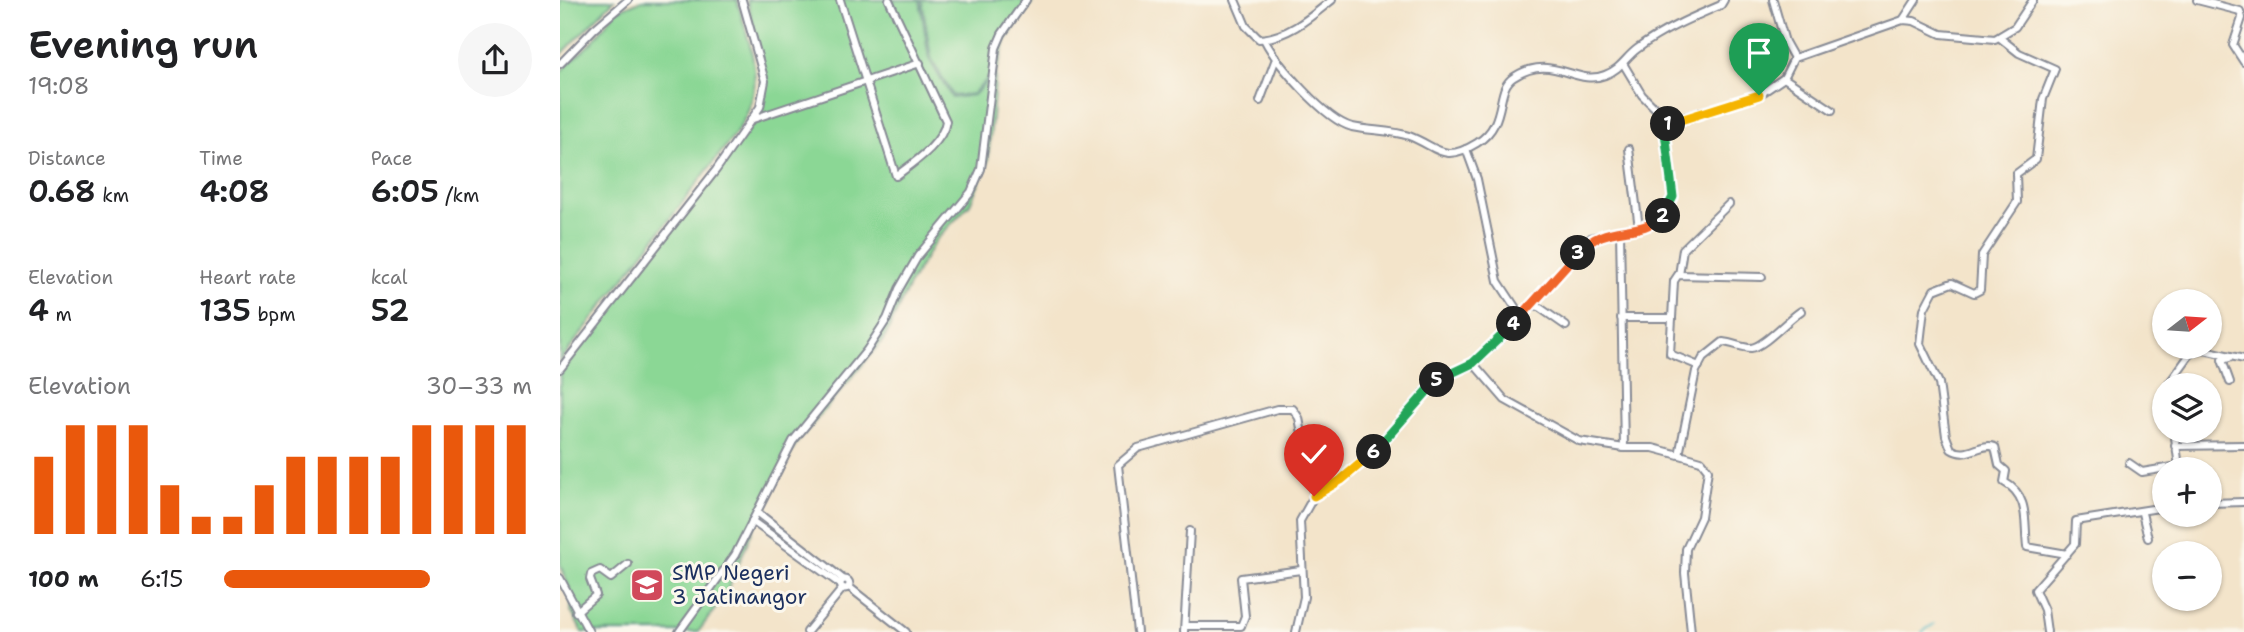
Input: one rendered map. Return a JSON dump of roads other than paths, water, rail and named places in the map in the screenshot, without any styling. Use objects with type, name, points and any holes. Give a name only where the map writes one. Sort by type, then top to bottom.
[{"type":"street","points":[[560,64],[594,29],[628,0]]},
{"type":"street","points":[[560,369],[753,119],[764,96],[765,81],[742,0]]},
{"type":"street","points":[[840,0],[896,176],[935,142],[946,126],[946,121],[889,0]]},
{"type":"street","points":[[679,632],[735,555],[793,440],[867,350],[887,319],[899,289],[918,256],[971,192],[981,169],[996,48],[1002,34],[1026,0]]},
{"type":"street","points":[[1235,0],[1246,26],[1256,37],[1264,39],[1276,38],[1311,17],[1332,0]]},
{"type":"street","points":[[1264,39],[1275,61],[1326,114],[1349,126],[1408,136],[1442,153],[1466,149],[1492,131],[1499,118],[1506,85],[1514,77],[1552,66],[1582,77],[1596,78],[1624,65],[1636,50],[1679,23],[1721,5],[1724,0]]},
{"type":"street","points":[[1773,0],[1785,42],[1794,58]]},
{"type":"street","points":[[1903,20],[1916,0]]},
{"type":"street","points":[[2000,38],[2015,27],[2033,0]]},
{"type":"street","points":[[2197,0],[2240,11],[2242,18],[2233,46],[2244,62]]},
{"type":"street","points":[[1296,632],[1304,597],[1300,521],[1314,496],[1341,480],[1374,452],[1433,383],[1473,363],[1521,316],[1591,238],[1639,228],[1659,219],[1672,203],[1665,132],[1670,122],[1759,95],[1784,78],[1794,58],[1903,20],[1914,21],[1941,34],[2000,38],[2019,53],[2055,69],[2043,99],[2036,159],[2016,174],[2017,202],[2000,223],[1982,255],[1980,290],[1974,293],[1952,283],[1934,290],[1924,309],[1920,344],[1939,383],[1946,436],[1951,449],[1967,454],[1988,446],[1995,447],[1999,465],[2006,472],[2004,482],[2017,490],[2023,500],[2027,547],[2064,557]]},
{"type":"street","points":[[1259,100],[1275,61]]},
{"type":"street","points":[[753,119],[920,63]]},
{"type":"street","points":[[1624,65],[1642,95],[1670,122]]},
{"type":"street","points":[[1784,78],[1832,110]]},
{"type":"street","points":[[1466,149],[1477,179],[1497,281],[1521,316]]},
{"type":"street","points":[[1629,149],[1639,228]]},
{"type":"street","points":[[1699,366],[1670,354],[1674,281],[1679,275],[1683,249],[1729,204]]},
{"type":"street","points":[[1620,231],[1624,448]]},
{"type":"street","points":[[1679,275],[1762,277]]},
{"type":"street","points":[[1533,303],[1566,326]]},
{"type":"street","points":[[1680,455],[1680,439],[1703,358],[1723,342],[1744,348],[1761,345],[1779,326],[1801,311]]},
{"type":"street","points":[[1621,318],[1672,318]]},
{"type":"street","points":[[2176,373],[2191,352],[2204,351],[2244,359]]},
{"type":"street","points":[[2230,382],[2222,360],[2235,358]]},
{"type":"street","points":[[1473,363],[1505,400],[1578,441],[1624,448],[1653,448],[1701,461],[1708,470],[1701,517],[1686,549],[1691,632]]},
{"type":"street","points":[[1137,632],[1118,465],[1138,448],[1277,410],[1293,409],[1299,418],[1314,496]]},
{"type":"street","points":[[2175,443],[2177,457]]},
{"type":"street","points":[[2175,446],[2244,445]]},
{"type":"street","points":[[2129,463],[2142,472],[2152,471]]},
{"type":"street","points":[[2222,503],[2244,502]]},
{"type":"street","points":[[2047,632],[2044,610],[2035,590],[2075,544],[2074,524],[2079,519],[2152,510]]},
{"type":"street","points":[[757,512],[844,585]]},
{"type":"street","points":[[2142,513],[2148,538]]},
{"type":"street","points":[[752,521],[906,632]]},
{"type":"street","points":[[1190,531],[1184,629],[1241,626],[1245,616],[1241,578],[1301,570]]},
{"type":"street","points":[[576,611],[596,595],[591,575],[602,570],[611,578],[628,564]]},
{"type":"street","points":[[560,578],[589,632]]},
{"type":"street","points":[[807,632],[844,585]]},
{"type":"waterway","points":[[1922,632],[1934,624]]},
{"type":"place","name":"SMP Negeri 3 Jatinangor","points":[[647,585]]}]
